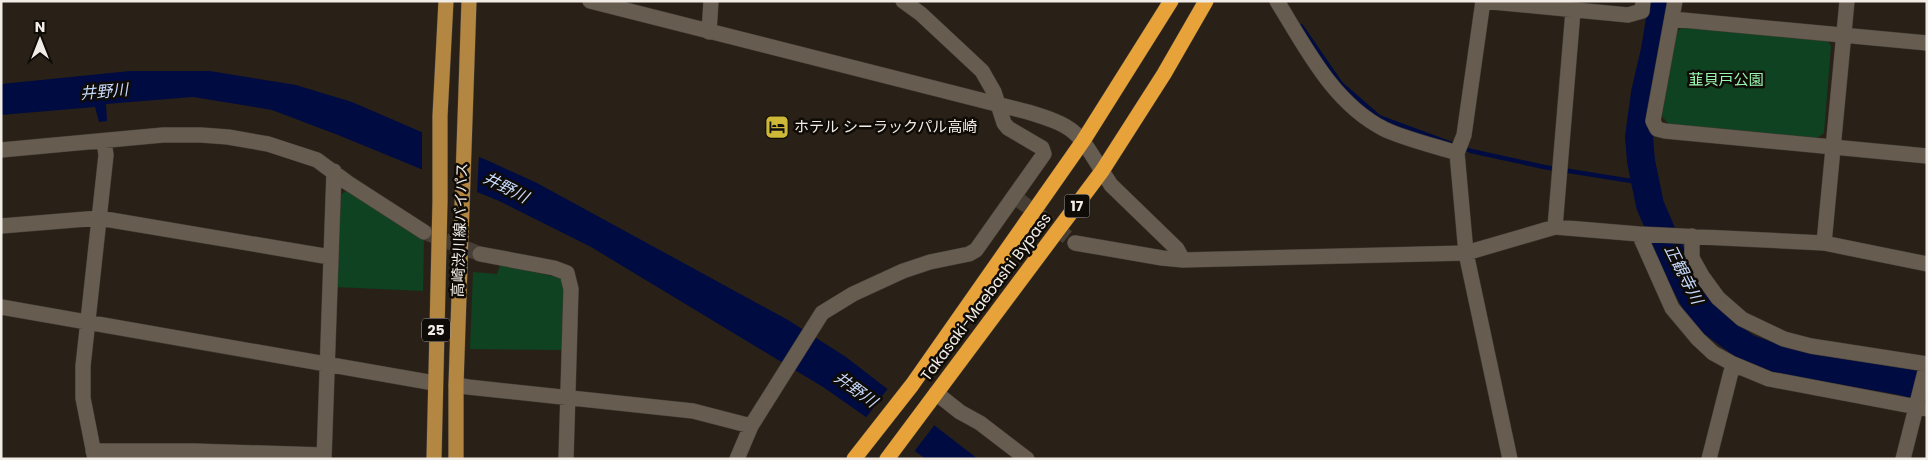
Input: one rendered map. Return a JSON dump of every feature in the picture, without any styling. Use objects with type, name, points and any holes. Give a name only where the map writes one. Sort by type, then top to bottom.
[{"type":"highway","name":"Takasaki-Maebashi Bypass","points":[[854,459],[912,385],[1083,141],[1171,1]]},
{"type":"highway","name":"Takasaki-Maebashi Bypass","points":[[889,456],[1102,171],[1164,74],[1206,1]]},
{"type":"main road","name":"高崎渋川線バイパス","points":[[434,459],[440,116],[446,1]]},
{"type":"main road","name":"高崎渋川線バイパス","points":[[456,459],[456,385],[463,125],[469,1]]},
{"type":"street","points":[[590,1],[1056,120],[1076,132],[1111,185],[1177,249],[1183,260]]},
{"type":"street","points":[[709,32],[711,1]]},
{"type":"street","points":[[737,459],[751,426],[818,318],[832,306],[853,294],[903,271],[930,262],[969,254],[976,250],[1017,198],[1044,154],[1042,148],[1008,128],[990,82],[982,71],[921,14],[903,1]]},
{"type":"street","points":[[1277,1],[1312,58],[1334,87],[1354,107],[1385,129],[1457,153]]},
{"type":"street","points":[[1510,459],[1466,254],[1457,153],[1464,136],[1483,1],[1628,15],[1642,11],[1643,1]]},
{"type":"street","points":[[1674,1],[1653,121],[1657,129],[1665,132],[1927,156]]},
{"type":"street","points":[[1824,243],[1846,1]]},
{"type":"street","points":[[1555,226],[1573,11]]},
{"type":"street","points":[[1672,19],[1927,43]]},
{"type":"street","points":[[1,150],[162,135],[228,137],[268,144],[317,160],[348,183],[424,232]]},
{"type":"street","points":[[104,141],[106,155],[83,366],[83,398],[94,455],[194,451],[324,457],[334,171]]},
{"type":"street","points":[[1,226],[99,218],[330,257]]},
{"type":"street","points":[[1075,243],[1153,257],[1183,260],[1466,254],[1555,226],[1644,234],[1824,243],[1927,264]]},
{"type":"street","points":[[1644,234],[1672,308],[1698,339],[1713,353],[1733,364],[1769,378],[1920,405]]},
{"type":"street","points":[[1686,236],[1692,258],[1702,276],[1718,298],[1742,319],[1784,339],[1926,368],[1920,405],[1903,459]]},
{"type":"street","points":[[480,254],[554,268],[567,273],[571,289],[566,459]]},
{"type":"street","points":[[1,307],[434,383]]},
{"type":"street","points":[[1709,459],[1733,364]]},
{"type":"street","points":[[456,385],[693,411],[751,426]]},
{"type":"street","points":[[934,396],[980,423],[1027,459]]},
{"type":"green space","name":"韮貝戸公園","points":[[1684,26],[1826,39],[1831,46],[1824,133],[1817,138],[1669,125],[1662,116],[1675,33]]},
{"type":"green space","points":[[346,191],[424,239],[423,291],[335,287],[340,195]]},
{"type":"green space","points":[[500,265],[562,278],[566,290],[565,350],[470,349],[473,272],[497,274]]},
{"type":"water","name":"井野川","points":[[130,71],[210,71],[296,85],[352,102],[537,183],[788,320],[846,357],[978,459],[926,459],[823,387],[591,247],[499,201],[272,110],[193,97],[106,104],[107,121],[99,122],[95,107],[1,115],[1,84]]},
{"type":"pier","points":[[422,130],[479,154],[477,194],[422,171]]},
{"type":"pier","points":[[889,387],[936,423],[913,453],[865,419]]},
{"type":"waterway","name":"正観寺川","points":[[1663,1],[1655,50],[1645,93],[1639,137],[1641,161],[1650,205],[1675,263],[1696,304],[1713,323],[1747,348],[1781,360],[1901,381],[1927,388]]},
{"type":"waterway","points":[[1301,26],[1341,84],[1379,117],[1471,151],[1544,167],[1644,183]]},
{"type":"tunnel","points":[[1019,200],[1075,243]]},
{"type":"tunnel","points":[[424,232],[480,254]]},
{"type":"place","name":"ホテル シーラックパル高崎","points":[[777,127]]}]
